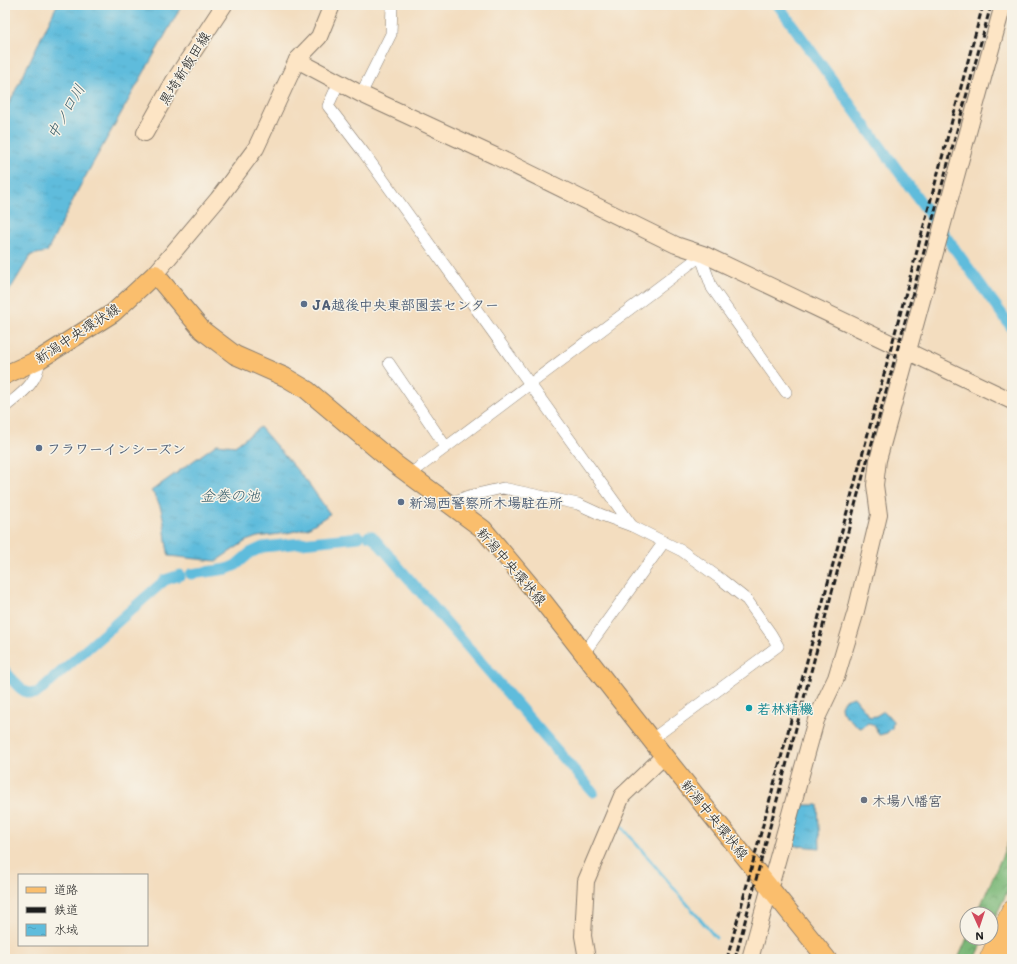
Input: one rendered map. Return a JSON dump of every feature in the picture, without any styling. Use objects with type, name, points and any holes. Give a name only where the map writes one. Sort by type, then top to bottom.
[{"type":"highway","points":[[990,959],[1012,911]]},
{"type":"highway","points":[[1009,959],[1012,953]]},
{"type":"main road","name":"新潟中央環状線","points":[[5,375],[40,359],[113,314],[155,274],[202,330],[218,343],[235,355],[285,377],[307,390],[409,475],[483,529],[538,595],[664,756],[770,886],[827,959]]},
{"type":"street","name":"黒埼新飯田線","points":[[145,133],[174,81],[224,5]]},
{"type":"street","points":[[155,274],[218,199],[256,148],[296,60],[319,37],[332,5]]},
{"type":"street","points":[[361,94],[391,34],[392,5]]},
{"type":"street","points":[[750,959],[816,720],[836,678],[856,611],[879,514],[875,485],[878,460],[1003,5]]},
{"type":"street","points":[[296,60],[361,94],[495,156],[676,245],[703,254],[908,353],[1012,401]]},
{"type":"street","points":[[339,82],[328,106],[364,153],[632,526]]},
{"type":"street","points":[[409,475],[703,254]]},
{"type":"street","points":[[703,254],[703,263],[712,288],[786,392]]},
{"type":"street","points":[[5,407],[33,381],[38,371],[40,359]]},
{"type":"street","points":[[389,363],[446,447]]},
{"type":"street","points":[[448,504],[468,496],[503,488],[578,504],[632,526],[682,551],[747,600],[778,646],[652,739]]},
{"type":"street","points":[[584,653],[664,542]]},
{"type":"street","points":[[587,959],[583,936],[586,881],[622,796],[664,756]]},
{"type":"green space","points":[[1012,833],[1012,882],[999,909],[999,906],[980,906]]},
{"type":"green space","points":[[964,946],[981,946],[975,959],[958,959]]},
{"type":"water","name":"中ノ口川","points":[[57,5],[182,5],[79,188],[47,252],[31,255],[5,298],[5,112]]},
{"type":"water","name":"金巻の池","points":[[260,427],[309,484],[330,514],[308,528],[287,533],[257,537],[246,541],[216,561],[169,556],[160,506],[151,491],[217,444],[235,446]]},
{"type":"water","points":[[854,697],[870,717],[876,716],[884,711],[893,721],[892,728],[887,733],[879,735],[874,726],[871,724],[868,723],[861,728],[858,727],[842,712],[841,706],[844,700]]},
{"type":"water","points":[[799,805],[818,805],[820,848],[788,845]]},
{"type":"waterway","points":[[778,5],[1012,328]]},
{"type":"waterway","points":[[369,536],[372,536],[593,792]]},
{"type":"waterway","points":[[191,574],[227,569],[236,565],[250,553],[263,547],[359,537]]},
{"type":"waterway","points":[[5,671],[23,690],[37,693],[165,580],[180,575]]},
{"type":"waterway","points":[[622,827],[716,938]]},
{"type":"railway","points":[[727,959],[983,5]]},
{"type":"railway","points":[[735,959],[851,520],[991,5]]},
{"type":"place","name":"JA越後中央東部園芸センター","points":[[304,304]]},
{"type":"place","name":"フラワーインシーズン","points":[[39,448]]},
{"type":"place","name":"新潟西警察所木場駐在所","points":[[401,502]]},
{"type":"place","name":"若林精機","points":[[749,708]]},
{"type":"place","name":"木場八幡宮","points":[[864,800]]}]
